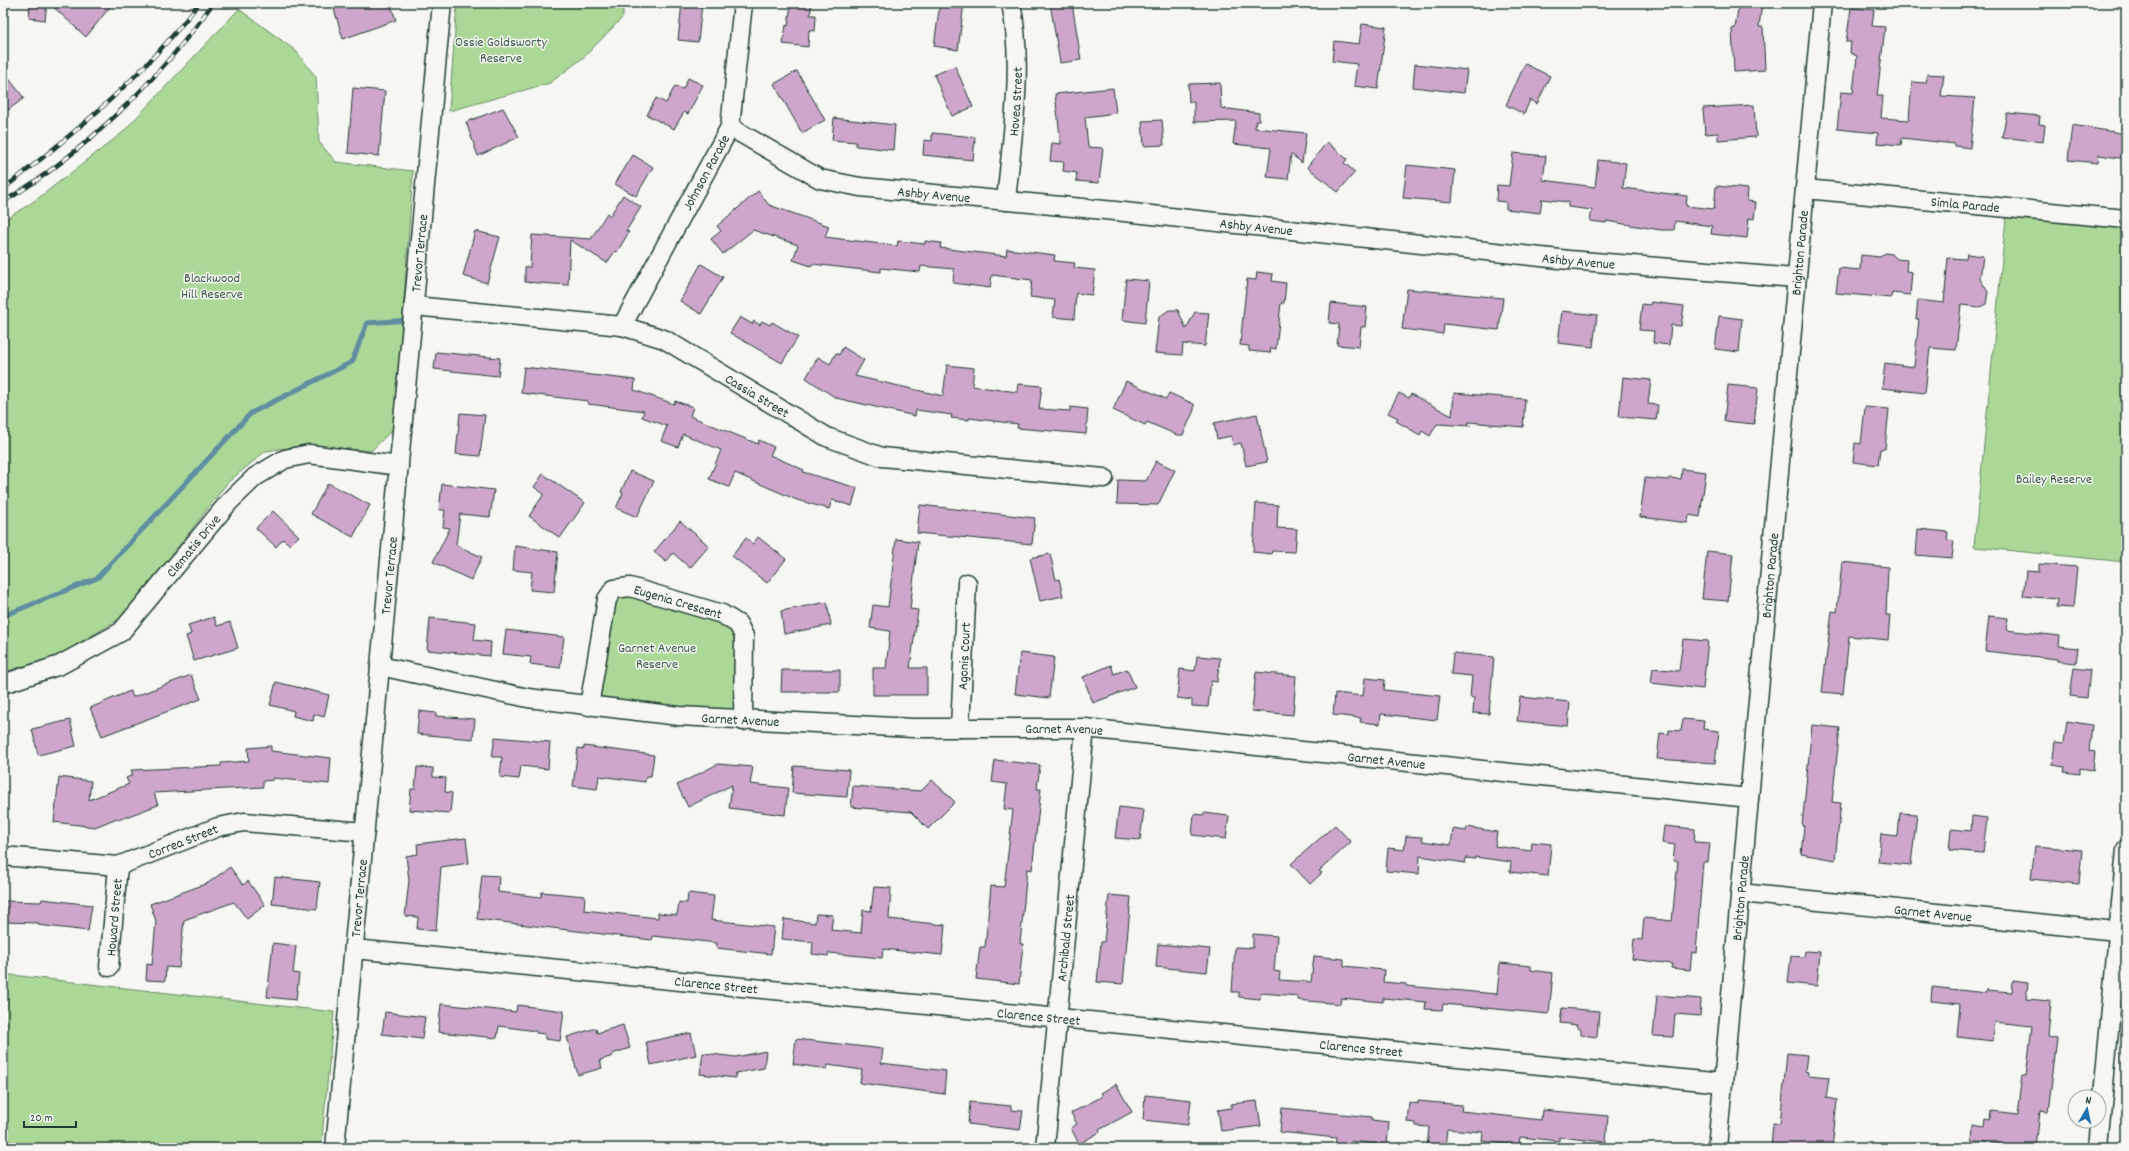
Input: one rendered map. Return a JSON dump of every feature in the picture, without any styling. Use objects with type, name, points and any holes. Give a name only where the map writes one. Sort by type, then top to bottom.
[{"type":"street","name":"Trevor Terrace","points":[[335,1148],[442,3]]},
{"type":"street","name":"Johnson Parade","points":[[622,326],[730,127],[743,3]]},
{"type":"street","name":"Hovea Street","points":[[1006,201],[1016,86],[1015,25],[1011,3]]},
{"type":"street","name":"Brighton Parade","points":[[1717,1148],[1822,3]]},
{"type":"street","name":"Ashby Avenue","points":[[730,127],[820,179],[860,187],[1569,260],[1796,278]]},
{"type":"street","name":"Simla Parade","points":[[1805,189],[2126,219]]},
{"type":"street","name":"Cassia Street","points":[[414,306],[622,326],[664,339],[827,437],[882,457],[1104,478]]},
{"type":"street","name":"Clematis Drive","points":[[3,684],[60,665],[121,632],[229,502],[255,477],[285,459],[309,454],[399,466]]},
{"type":"street","name":"Agonis Court","points":[[960,728],[967,583]]},
{"type":"street","name":"Eugenia Crescent","points":[[589,706],[607,599],[614,589],[630,587],[722,614],[738,624],[744,636],[743,720]]},
{"type":"street","name":"Garnet Avenue","points":[[380,666],[528,698],[589,706],[743,720],[912,728],[1085,728],[1749,798]]},
{"type":"street","name":"Archibald Street","points":[[1045,1148],[1085,728]]},
{"type":"street","name":"Correa Street","points":[[3,856],[118,866],[218,828],[244,822],[365,832]]},
{"type":"street","points":[[2098,1148],[2122,932],[2126,849]]},
{"type":"street","name":"Howard Street","points":[[109,967],[118,866]]},
{"type":"street","name":"Garnet Avenue","points":[[1740,893],[2122,932]]},
{"type":"street","name":"Clarence Street","points":[[354,950],[1723,1084]]},
{"type":"green space","name":"Ossie Goldsworty Reserve","points":[[457,3],[623,3],[623,17],[584,57],[550,83],[449,111]]},
{"type":"green space","name":"Blackwood Hill Reserve","points":[[239,9],[296,51],[316,77],[319,142],[336,162],[413,171],[395,427],[371,451],[307,445],[266,451],[228,482],[126,615],[56,657],[3,672],[3,221],[36,200],[122,133]]},
{"type":"green space","name":"Bailey Reserve","points":[[2007,208],[2126,219],[2126,562],[1974,547]]},
{"type":"green space","name":"Garnet Avenue Reserve","points":[[629,592],[718,619],[734,628],[740,640],[738,715],[594,701],[612,603]]},
{"type":"green space","points":[[3,974],[334,1012],[321,1148],[3,1148]]},
{"type":"building","points":[[30,3],[47,3],[45,20],[29,18]]},
{"type":"building","points":[[49,3],[113,3],[86,37]]},
{"type":"building","points":[[354,3],[390,3],[396,20],[343,39],[334,9]]},
{"type":"building","points":[[682,3],[702,3],[698,42],[678,40]]},
{"type":"building","points":[[791,3],[812,3],[810,15],[816,15],[815,31],[809,30],[808,47],[783,44],[786,25],[788,26]]},
{"type":"building","points":[[940,3],[964,3],[958,50],[934,46]]},
{"type":"building","points":[[1050,3],[1072,3],[1081,60],[1060,63]]},
{"type":"building","points":[[1739,3],[1762,3],[1759,27],[1763,27],[1765,70],[1734,72],[1732,29],[1735,28]]},
{"type":"building","points":[[1851,8],[1874,10],[1872,26],[1885,27],[1877,96],[1883,96],[1881,118],[1909,120],[1912,82],[1926,83],[1927,74],[1944,75],[1941,96],[1975,98],[1970,148],[1955,146],[1955,144],[1902,138],[1901,145],[1877,143],[1878,133],[1837,129],[1841,92],[1853,93],[1857,56],[1850,53],[1851,42],[1846,42]]},
{"type":"building","points":[[1362,24],[1386,27],[1378,89],[1354,86],[1357,64],[1332,61],[1334,41],[1359,44]]},
{"type":"building","points":[[1415,64],[1467,70],[1464,93],[1413,87]]},
{"type":"building","points":[[1525,64],[1550,76],[1537,104],[1530,100],[1524,114],[1506,105]]},
{"type":"building","points":[[955,66],[973,107],[952,116],[934,75]]},
{"type":"building","points":[[3,71],[24,98],[3,114]]},
{"type":"building","points":[[797,71],[825,120],[802,133],[774,84]]},
{"type":"building","points":[[688,78],[703,85],[688,114],[684,112],[674,129],[647,115],[656,98],[666,103],[675,86],[683,89]]},
{"type":"building","points":[[1220,83],[1221,108],[1259,113],[1259,121],[1256,121],[1255,128],[1306,133],[1302,163],[1291,154],[1288,179],[1267,177],[1271,148],[1233,144],[1236,121],[1194,122],[1194,102],[1189,102],[1188,84]]},
{"type":"building","points":[[353,88],[385,91],[379,156],[348,153]]},
{"type":"building","points":[[1113,88],[1116,113],[1085,117],[1088,147],[1103,148],[1099,183],[1076,181],[1077,173],[1063,171],[1064,162],[1050,161],[1052,143],[1061,144],[1055,94]]},
{"type":"building","points":[[1754,105],[1756,137],[1718,140],[1718,133],[1705,134],[1703,108]]},
{"type":"building","points":[[503,108],[519,137],[478,156],[466,122]]},
{"type":"building","points":[[2007,113],[2040,116],[2039,124],[2045,125],[2043,142],[2002,137]]},
{"type":"building","points":[[834,118],[895,125],[893,150],[856,146],[856,142],[832,140]]},
{"type":"building","points":[[1162,120],[1164,145],[1144,146],[1142,121]]},
{"type":"building","points":[[2072,125],[2126,134],[2126,159],[2099,155],[2098,163],[2068,160]]},
{"type":"building","points":[[932,133],[975,137],[973,160],[923,155],[924,140],[932,141]]},
{"type":"building","points":[[1327,142],[1347,159],[1344,163],[1355,172],[1338,192],[1307,167]]},
{"type":"building","points":[[1513,153],[1546,156],[1543,180],[1595,187],[1598,160],[1626,163],[1623,188],[1687,196],[1686,206],[1714,209],[1716,186],[1748,189],[1747,201],[1756,202],[1754,219],[1749,218],[1747,238],[1711,234],[1712,226],[1675,221],[1674,230],[1661,230],[1606,221],[1606,223],[1590,221],[1592,210],[1568,207],[1568,202],[1542,199],[1540,213],[1506,209],[1506,202],[1496,201],[1497,185],[1509,186]]},
{"type":"building","points":[[633,155],[653,167],[636,196],[615,184]]},
{"type":"building","points":[[1407,165],[1455,170],[1452,202],[1403,198]]},
{"type":"building","points":[[758,191],[769,205],[829,226],[825,237],[897,246],[898,241],[925,244],[925,241],[941,243],[940,248],[1006,256],[1007,249],[1055,255],[1054,261],[1075,263],[1074,268],[1095,270],[1092,295],[1076,293],[1074,319],[1053,317],[1055,300],[1030,297],[1032,280],[992,275],[990,288],[953,283],[954,269],[921,266],[920,272],[881,268],[881,272],[812,264],[811,266],[793,260],[798,245],[753,230],[723,254],[711,239],[721,231],[717,226]]},
{"type":"building","points":[[623,195],[641,207],[626,231],[629,232],[617,252],[615,251],[607,263],[570,240],[568,285],[525,282],[525,267],[530,267],[532,235],[591,239],[607,213],[610,216]]},
{"type":"building","points":[[475,231],[500,237],[487,283],[463,276]]},
{"type":"building","points":[[1885,253],[1892,254],[1897,259],[1907,260],[1906,271],[1912,272],[1910,295],[1892,293],[1891,298],[1836,293],[1839,268],[1860,270],[1861,255],[1880,257]]},
{"type":"building","points":[[1967,254],[1983,256],[1980,279],[1988,292],[1986,304],[1980,307],[1961,305],[1956,350],[1930,348],[1925,393],[1882,388],[1885,363],[1914,367],[1919,319],[1916,319],[1918,300],[1944,303],[1948,258],[1966,259]]},
{"type":"building","points":[[701,264],[723,277],[701,314],[680,301]]},
{"type":"building","points":[[1257,272],[1273,274],[1272,281],[1286,283],[1284,303],[1281,303],[1276,349],[1271,348],[1270,353],[1249,351],[1249,346],[1240,345],[1247,279],[1256,280]]},
{"type":"building","points":[[1126,279],[1149,281],[1145,323],[1122,320]]},
{"type":"building","points":[[1407,289],[1503,298],[1499,330],[1444,324],[1443,334],[1402,329]]},
{"type":"building","points":[[1651,302],[1684,306],[1681,326],[1671,325],[1669,345],[1653,343],[1654,331],[1639,330],[1642,304],[1650,305]]},
{"type":"building","points":[[1331,303],[1367,307],[1365,327],[1361,327],[1359,347],[1337,345],[1339,324],[1329,323]]},
{"type":"building","points":[[1169,310],[1178,310],[1186,329],[1195,312],[1209,313],[1205,346],[1183,344],[1182,355],[1155,353],[1159,317]]},
{"type":"building","points":[[1562,311],[1597,315],[1593,347],[1558,343]]},
{"type":"building","points":[[1719,316],[1742,319],[1739,352],[1715,349]]},
{"type":"building","points":[[740,317],[752,324],[754,321],[760,325],[762,321],[770,325],[772,322],[798,337],[782,363],[730,333]]},
{"type":"building","points":[[843,347],[864,360],[855,376],[943,396],[947,365],[974,368],[972,386],[1017,392],[1018,384],[1042,386],[1039,409],[1070,411],[1070,407],[1088,409],[1086,434],[1017,428],[1018,424],[969,418],[969,420],[951,418],[952,415],[916,410],[915,416],[836,398],[806,378],[818,357],[830,364],[836,353],[839,355]]},
{"type":"building","points":[[436,352],[500,358],[498,376],[434,369]]},
{"type":"building","points":[[524,367],[635,380],[634,390],[674,404],[675,401],[693,407],[690,416],[758,444],[759,440],[774,447],[770,455],[804,470],[803,472],[857,488],[852,506],[832,500],[829,509],[797,500],[735,473],[729,487],[709,479],[721,450],[683,434],[678,447],[661,441],[667,426],[642,417],[644,411],[588,404],[588,401],[521,393]]},
{"type":"building","points":[[1623,377],[1651,380],[1648,404],[1658,405],[1656,420],[1619,417]]},
{"type":"building","points":[[1126,381],[1166,399],[1169,393],[1194,404],[1194,410],[1183,435],[1177,435],[1147,422],[1145,425],[1113,410]]},
{"type":"building","points":[[1728,385],[1758,388],[1754,424],[1724,421]]},
{"type":"building","points":[[1399,393],[1409,398],[1411,394],[1452,416],[1454,393],[1525,399],[1523,427],[1469,422],[1468,425],[1471,426],[1437,424],[1430,436],[1422,431],[1420,435],[1396,421],[1398,418],[1388,413]]},
{"type":"building","points":[[1865,407],[1889,409],[1885,449],[1880,449],[1878,465],[1853,462],[1855,443],[1861,444]]},
{"type":"building","points":[[460,413],[485,415],[480,456],[456,454]]},
{"type":"building","points":[[1257,414],[1267,462],[1246,466],[1241,443],[1233,445],[1231,436],[1217,439],[1214,423]]},
{"type":"building","points":[[1156,461],[1175,470],[1158,505],[1117,504],[1118,480],[1146,481]]},
{"type":"building","points":[[1682,469],[1706,472],[1700,517],[1689,515],[1688,523],[1640,517],[1645,478],[1668,480],[1669,478],[1681,479]]},
{"type":"building","points":[[630,471],[654,481],[637,517],[616,508],[623,493],[621,492]]},
{"type":"building","points":[[543,474],[585,503],[560,538],[529,516],[544,494],[534,487]]},
{"type":"building","points":[[328,483],[370,505],[353,537],[311,514]]},
{"type":"building","points":[[442,484],[494,490],[490,517],[460,514],[456,545],[482,557],[471,580],[433,562],[450,528],[443,527],[445,510],[439,510]]},
{"type":"building","points":[[1256,503],[1278,505],[1277,528],[1297,529],[1295,552],[1272,551],[1271,554],[1253,552]]},
{"type":"building","points":[[920,505],[1035,518],[1032,544],[917,533]]},
{"type":"building","points":[[273,511],[299,536],[290,545],[283,539],[276,547],[256,528]]},
{"type":"building","points":[[680,521],[709,546],[690,568],[673,553],[666,562],[654,552]]},
{"type":"building","points":[[1918,529],[1948,532],[1947,540],[1954,541],[1952,558],[1916,555]]},
{"type":"building","points":[[758,537],[786,559],[767,583],[732,556],[746,538],[753,544]]},
{"type":"building","points":[[896,539],[918,542],[910,609],[918,610],[910,668],[927,668],[927,695],[873,695],[873,668],[886,668],[890,631],[870,628],[873,605],[888,607]]},
{"type":"building","points":[[515,546],[558,552],[554,592],[530,590],[532,572],[513,570]]},
{"type":"building","points":[[1707,551],[1733,554],[1728,601],[1702,599]]},
{"type":"building","points":[[1050,554],[1056,580],[1059,579],[1063,596],[1040,601],[1030,558]]},
{"type":"building","points":[[1842,562],[1888,567],[1886,615],[1890,615],[1888,640],[1849,636],[1843,694],[1822,692],[1832,611],[1837,612]]},
{"type":"building","points":[[2039,564],[2077,567],[2073,608],[2056,607],[2057,599],[2023,596],[2026,571],[2039,572]]},
{"type":"building","points":[[827,602],[831,625],[784,634],[781,611]]},
{"type":"building","points":[[1989,616],[2008,618],[2006,630],[2060,636],[2059,646],[2078,648],[2076,663],[2057,661],[2057,659],[1985,651]]},
{"type":"building","points":[[214,617],[217,626],[230,622],[238,648],[194,661],[186,636],[191,634],[188,625]]},
{"type":"building","points":[[430,618],[476,623],[474,640],[491,642],[490,656],[427,650]]},
{"type":"building","points":[[506,630],[564,637],[560,668],[530,664],[531,657],[503,654]]},
{"type":"building","points":[[1683,639],[1708,641],[1703,689],[1651,683],[1653,668],[1679,671]]},
{"type":"building","points":[[1020,653],[1054,657],[1049,698],[1015,694]]},
{"type":"building","points":[[1453,653],[1494,657],[1489,714],[1473,713],[1474,698],[1470,697],[1472,676],[1451,674]]},
{"type":"building","points":[[1197,656],[1220,658],[1217,682],[1211,681],[1208,707],[1192,706],[1192,700],[1177,698],[1180,669],[1195,671]]},
{"type":"building","points":[[1111,665],[1114,674],[1127,669],[1135,687],[1093,703],[1083,677]]},
{"type":"building","points":[[2074,668],[2090,670],[2087,698],[2070,696]]},
{"type":"building","points":[[782,670],[840,670],[840,692],[781,692]]},
{"type":"building","points":[[1256,672],[1296,676],[1293,715],[1252,711]]},
{"type":"building","points":[[191,675],[201,699],[102,736],[90,708],[130,691],[133,697]]},
{"type":"building","points":[[1365,678],[1385,680],[1384,690],[1440,696],[1437,720],[1381,714],[1380,724],[1360,722],[1361,718],[1333,715],[1335,693],[1363,696]]},
{"type":"building","points":[[276,682],[329,695],[324,717],[314,714],[313,721],[293,716],[294,711],[270,705]]},
{"type":"building","points":[[1520,697],[1570,702],[1568,726],[1517,721]]},
{"type":"building","points":[[419,711],[436,713],[436,716],[475,719],[473,739],[417,734]]},
{"type":"building","points":[[1683,719],[1704,721],[1703,729],[1719,731],[1715,763],[1657,759],[1660,733],[1669,734],[1669,730],[1681,731]]},
{"type":"building","points":[[70,720],[76,746],[38,755],[32,729]]},
{"type":"building","points":[[2067,721],[2092,725],[2089,751],[2095,752],[2093,770],[2080,768],[2080,774],[2064,772],[2065,767],[2052,765],[2055,742],[2064,743]]},
{"type":"building","points":[[1812,725],[1840,728],[1832,802],[1841,803],[1835,860],[1801,854],[1804,826],[1802,826]]},
{"type":"building","points":[[495,737],[550,742],[548,769],[521,766],[519,779],[500,777],[502,757],[492,757]]},
{"type":"building","points":[[271,746],[271,751],[331,758],[329,784],[273,778],[273,780],[263,781],[263,787],[154,793],[158,805],[118,820],[117,818],[95,827],[54,822],[59,777],[91,781],[89,800],[129,784],[126,778],[133,775],[131,770],[221,766],[221,763],[249,761],[248,748]]},
{"type":"building","points":[[584,746],[654,755],[651,776],[646,776],[645,782],[599,776],[597,789],[573,786],[578,748],[584,749]]},
{"type":"building","points":[[995,760],[1040,765],[1037,789],[1041,789],[1032,870],[1027,869],[1020,944],[1023,944],[1019,984],[976,979],[980,947],[985,947],[991,886],[1004,887],[1013,810],[1004,809],[1007,784],[992,782]]},
{"type":"building","points":[[718,764],[753,767],[750,784],[788,788],[785,815],[729,808],[732,785],[688,807],[677,785]]},
{"type":"building","points":[[794,766],[849,770],[847,797],[792,793]]},
{"type":"building","points":[[417,767],[433,768],[433,777],[446,778],[445,792],[452,793],[450,813],[409,810],[411,789],[415,789]]},
{"type":"building","points":[[932,780],[955,802],[928,829],[911,812],[851,807],[853,786],[921,791]]},
{"type":"building","points":[[1119,807],[1144,810],[1140,840],[1115,838]]},
{"type":"building","points":[[1204,813],[1229,816],[1226,839],[1192,835],[1194,814],[1203,815]]},
{"type":"building","points":[[1900,813],[1917,814],[1911,865],[1878,862],[1881,834],[1898,836]]},
{"type":"building","points":[[1972,816],[1987,818],[1983,853],[1949,850],[1951,829],[1971,831]]},
{"type":"building","points":[[1335,825],[1351,842],[1319,871],[1322,873],[1310,884],[1291,864]]},
{"type":"building","points":[[1664,826],[1695,829],[1694,842],[1710,843],[1708,862],[1703,862],[1696,953],[1692,952],[1690,970],[1671,968],[1672,964],[1632,959],[1634,939],[1642,940],[1644,918],[1672,921],[1678,861],[1673,861],[1675,845],[1662,843]]},
{"type":"building","points":[[1467,827],[1497,832],[1495,846],[1531,851],[1532,842],[1551,844],[1548,876],[1510,872],[1511,862],[1475,857],[1475,859],[1466,858],[1465,863],[1420,856],[1419,874],[1386,871],[1388,848],[1404,850],[1406,836],[1422,837],[1422,841],[1451,845],[1453,829],[1466,831]]},
{"type":"building","points":[[466,838],[469,863],[441,867],[436,931],[417,929],[418,917],[405,916],[409,880],[406,856],[418,854],[417,844]]},
{"type":"building","points":[[2035,846],[2082,850],[2079,884],[2031,879]]},
{"type":"building","points":[[230,867],[243,885],[248,881],[265,905],[247,919],[234,902],[184,920],[179,968],[166,967],[165,981],[146,980],[147,964],[152,965],[156,921],[150,904],[208,883]]},
{"type":"building","points":[[482,875],[499,876],[498,892],[541,897],[542,892],[585,896],[584,910],[658,918],[658,913],[677,915],[679,902],[687,903],[688,893],[714,896],[711,920],[774,927],[771,954],[716,948],[717,943],[653,936],[652,940],[477,919]]},
{"type":"building","points":[[275,877],[320,882],[317,909],[272,904]]},
{"type":"building","points":[[874,887],[891,888],[889,919],[945,925],[942,955],[883,949],[882,958],[829,953],[828,956],[812,954],[813,942],[782,939],[784,919],[815,923],[816,914],[833,915],[831,930],[861,933],[863,910],[871,911]]},
{"type":"building","points":[[1109,895],[1131,897],[1123,984],[1097,982],[1101,942],[1104,942]]},
{"type":"building","points":[[42,899],[92,905],[88,931],[38,925],[39,923],[3,922],[3,901],[41,902]]},
{"type":"building","points":[[1253,934],[1277,936],[1274,971],[1280,972],[1279,980],[1311,982],[1314,956],[1344,959],[1344,966],[1384,970],[1383,982],[1406,984],[1406,986],[1497,994],[1500,963],[1531,966],[1531,970],[1553,973],[1549,1014],[1443,1004],[1442,1010],[1425,1009],[1426,1002],[1383,998],[1383,1002],[1341,998],[1340,1004],[1298,1000],[1298,996],[1261,993],[1260,999],[1239,997],[1239,992],[1232,992],[1235,947],[1253,948]]},
{"type":"building","points":[[273,943],[296,946],[293,973],[299,974],[296,1000],[267,997]]},
{"type":"building","points":[[1158,944],[1210,949],[1207,972],[1156,967]]},
{"type":"building","points":[[1805,951],[1820,952],[1817,986],[1788,983],[1791,956],[1804,957]]},
{"type":"building","points":[[2013,981],[2028,983],[2026,999],[2051,1001],[2048,1037],[2057,1039],[2048,1112],[2040,1111],[2036,1148],[2017,1148],[1972,1141],[1973,1125],[1985,1127],[1986,1119],[1991,1120],[1992,1111],[2017,1114],[2022,1075],[2026,1076],[2032,1026],[1995,1022],[1993,1041],[1957,1037],[1960,1004],[1931,1001],[1932,987],[1986,993],[1986,990],[2012,992]]},
{"type":"building","points":[[1657,995],[1701,999],[1700,1016],[1675,1014],[1673,1037],[1653,1036]]},
{"type":"building","points":[[441,1004],[516,1012],[517,1005],[564,1011],[560,1041],[545,1039],[545,1034],[536,1033],[536,1031],[499,1026],[497,1038],[438,1032]]},
{"type":"building","points":[[1562,1008],[1599,1011],[1597,1037],[1581,1035],[1581,1029],[1577,1028],[1577,1025],[1560,1023]]},
{"type":"building","points":[[385,1012],[425,1017],[422,1039],[382,1034]]},
{"type":"building","points":[[623,1025],[630,1048],[600,1060],[602,1068],[578,1075],[567,1037],[596,1028],[597,1033]]},
{"type":"building","points":[[691,1033],[696,1055],[651,1065],[646,1042]]},
{"type":"building","points":[[796,1039],[883,1049],[881,1063],[946,1071],[944,1094],[860,1083],[862,1070],[828,1065],[827,1069],[793,1064]]},
{"type":"building","points":[[766,1051],[764,1068],[736,1073],[735,1078],[700,1074],[703,1053],[736,1057]]},
{"type":"building","points":[[1787,1053],[1807,1055],[1805,1071],[1808,1072],[1808,1075],[1829,1077],[1826,1098],[1837,1100],[1832,1148],[1771,1148],[1773,1123],[1780,1124]]},
{"type":"building","points":[[1116,1084],[1132,1112],[1099,1130],[1100,1132],[1079,1144],[1071,1128],[1077,1124],[1071,1113],[1103,1096],[1101,1093]]},
{"type":"building","points":[[1145,1095],[1191,1100],[1188,1125],[1143,1120]]},
{"type":"building","points":[[1257,1101],[1261,1126],[1221,1131],[1218,1110],[1231,1108],[1231,1104]]},
{"type":"building","points":[[1418,1101],[1462,1105],[1461,1111],[1541,1120],[1542,1110],[1608,1116],[1606,1142],[1559,1137],[1559,1141],[1520,1137],[1519,1145],[1482,1141],[1483,1132],[1447,1129],[1445,1148],[1427,1148],[1429,1127],[1416,1126],[1416,1123],[1407,1122],[1409,1102],[1418,1104]]},
{"type":"building","points":[[970,1102],[1011,1106],[1011,1110],[1023,1111],[1020,1130],[968,1124]]},
{"type":"building","points":[[1282,1108],[1372,1117],[1372,1120],[1389,1122],[1387,1145],[1350,1141],[1350,1148],[1335,1148],[1336,1138],[1280,1132]]},
{"type":"waterway","points":[[3,616],[97,578],[251,413],[352,362],[367,323],[409,320]]},
{"type":"railway","points":[[3,189],[82,125],[132,79],[156,55],[199,3]]},
{"type":"railway","points":[[3,202],[62,162],[118,113],[145,87],[192,31],[213,3]]}]
